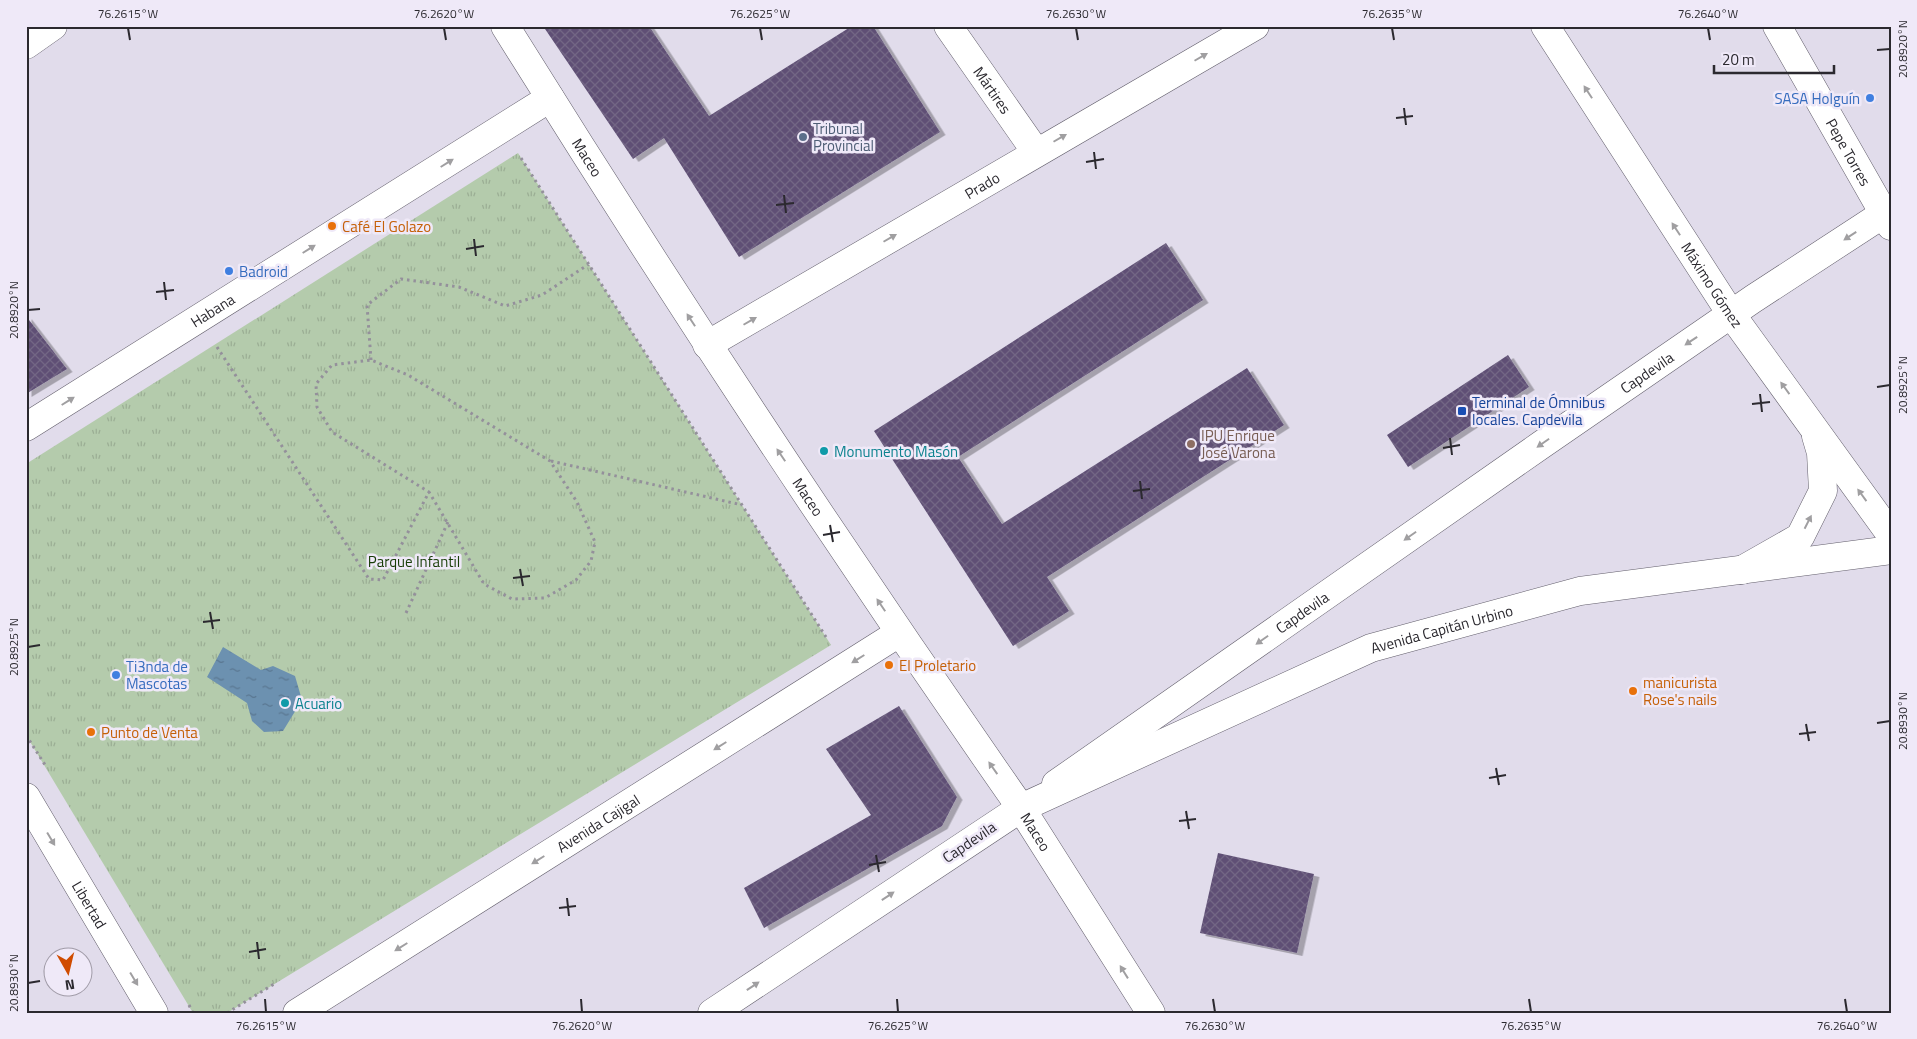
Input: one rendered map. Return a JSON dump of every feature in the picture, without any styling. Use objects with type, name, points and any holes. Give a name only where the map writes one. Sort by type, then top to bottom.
[{"type":"street","points":[[26,44],[53,26]]},
{"type":"street","name":"Maceo","points":[[506,26],[708,345],[899,633],[1021,808],[1150,1013]]},
{"type":"street","name":"Mártires","points":[[948,26],[1036,152]]},
{"type":"street","name":"Prado","points":[[708,345],[1255,26]]},
{"type":"street","name":"Máximo Gómez","points":[[1545,26],[1732,314],[1891,535]]},
{"type":"street","name":"Pepe Torres","points":[[1777,26],[1888,217]]},
{"type":"street","name":"Habana","points":[[26,426],[550,98]]},
{"type":"street","name":"Capdevila","points":[[712,1013],[1021,808],[1732,314],[1888,217]]},
{"type":"street","points":[[1742,570],[1800,537],[1823,491],[1821,453],[1813,427]]},
{"type":"street","name":"Avenida Capitán Urbino","points":[[1021,808],[1371,648],[1580,591],[1891,550]]},
{"type":"street","name":"Avenida Cajigal","points":[[297,1013],[899,633]]},
{"type":"street","name":"Libertad","points":[[26,797],[154,1013]]},
{"type":"path","points":[[518,153],[831,645]]},
{"type":"path","points":[[371,360],[367,305],[401,279],[459,287],[505,306],[542,295],[589,264]]},
{"type":"path","points":[[216,344],[369,579],[383,580],[428,492]]},
{"type":"path","points":[[550,461],[576,502],[595,542],[590,561],[576,580],[545,598],[512,599],[484,584],[428,492],[332,432],[317,407],[316,384],[332,365],[371,360],[408,374],[550,461],[742,504]]},
{"type":"path","points":[[406,613],[448,522]]},
{"type":"path","points":[[227,1013],[278,982]]},
{"type":"green space","name":"Parque Infantil","points":[[518,153],[831,645],[227,1013],[193,1013],[26,735],[26,464]]},
{"type":"water","points":[[223,647],[261,670],[273,666],[295,676],[302,700],[283,731],[264,732],[252,721],[247,703],[207,677]]},
{"type":"building","name":"Tribunal Provincial","points":[[543,26],[649,26],[709,116],[852,26],[873,26],[940,132],[739,257],[664,138],[633,159]]},
{"type":"building","name":"IPU Enrique José Varona","points":[[1166,243],[1203,300],[958,457],[1002,524],[1247,368],[1284,425],[1047,577],[1069,611],[1013,646],[874,431]]},
{"type":"building","points":[[26,316],[67,369],[26,394]]},
{"type":"building","points":[[1508,355],[1529,387],[1408,467],[1387,435]]},
{"type":"building","points":[[899,706],[957,797],[942,826],[764,928],[744,888],[871,815],[826,749]]},
{"type":"building","points":[[1218,853],[1314,874],[1297,953],[1200,933]]},
{"type":"place","name":"SASA Holguín","points":[[1870,98]]},
{"type":"place","name":"Tribunal Provincial","points":[[803,137]]},
{"type":"place","name":"Café El Golazo","points":[[332,226]]},
{"type":"place","name":"Badroid","points":[[229,271]]},
{"type":"place","name":"Terminal de Ómnibus locales. Capdevila","points":[[1462,411]]},
{"type":"place","name":"IPU Enrique José Varona","points":[[1191,444]]},
{"type":"place","name":"Monumento Masón","points":[[824,451]]},
{"type":"place","name":"El Proletario","points":[[889,665]]},
{"type":"place","name":"Ti3nda de Mascotas","points":[[116,675]]},
{"type":"place","name":"manicurista Rose's nails","points":[[1633,691]]},
{"type":"place","name":"Acuario","points":[[285,703]]},
{"type":"place","name":"Punto de Venta","points":[[91,732]]}]
